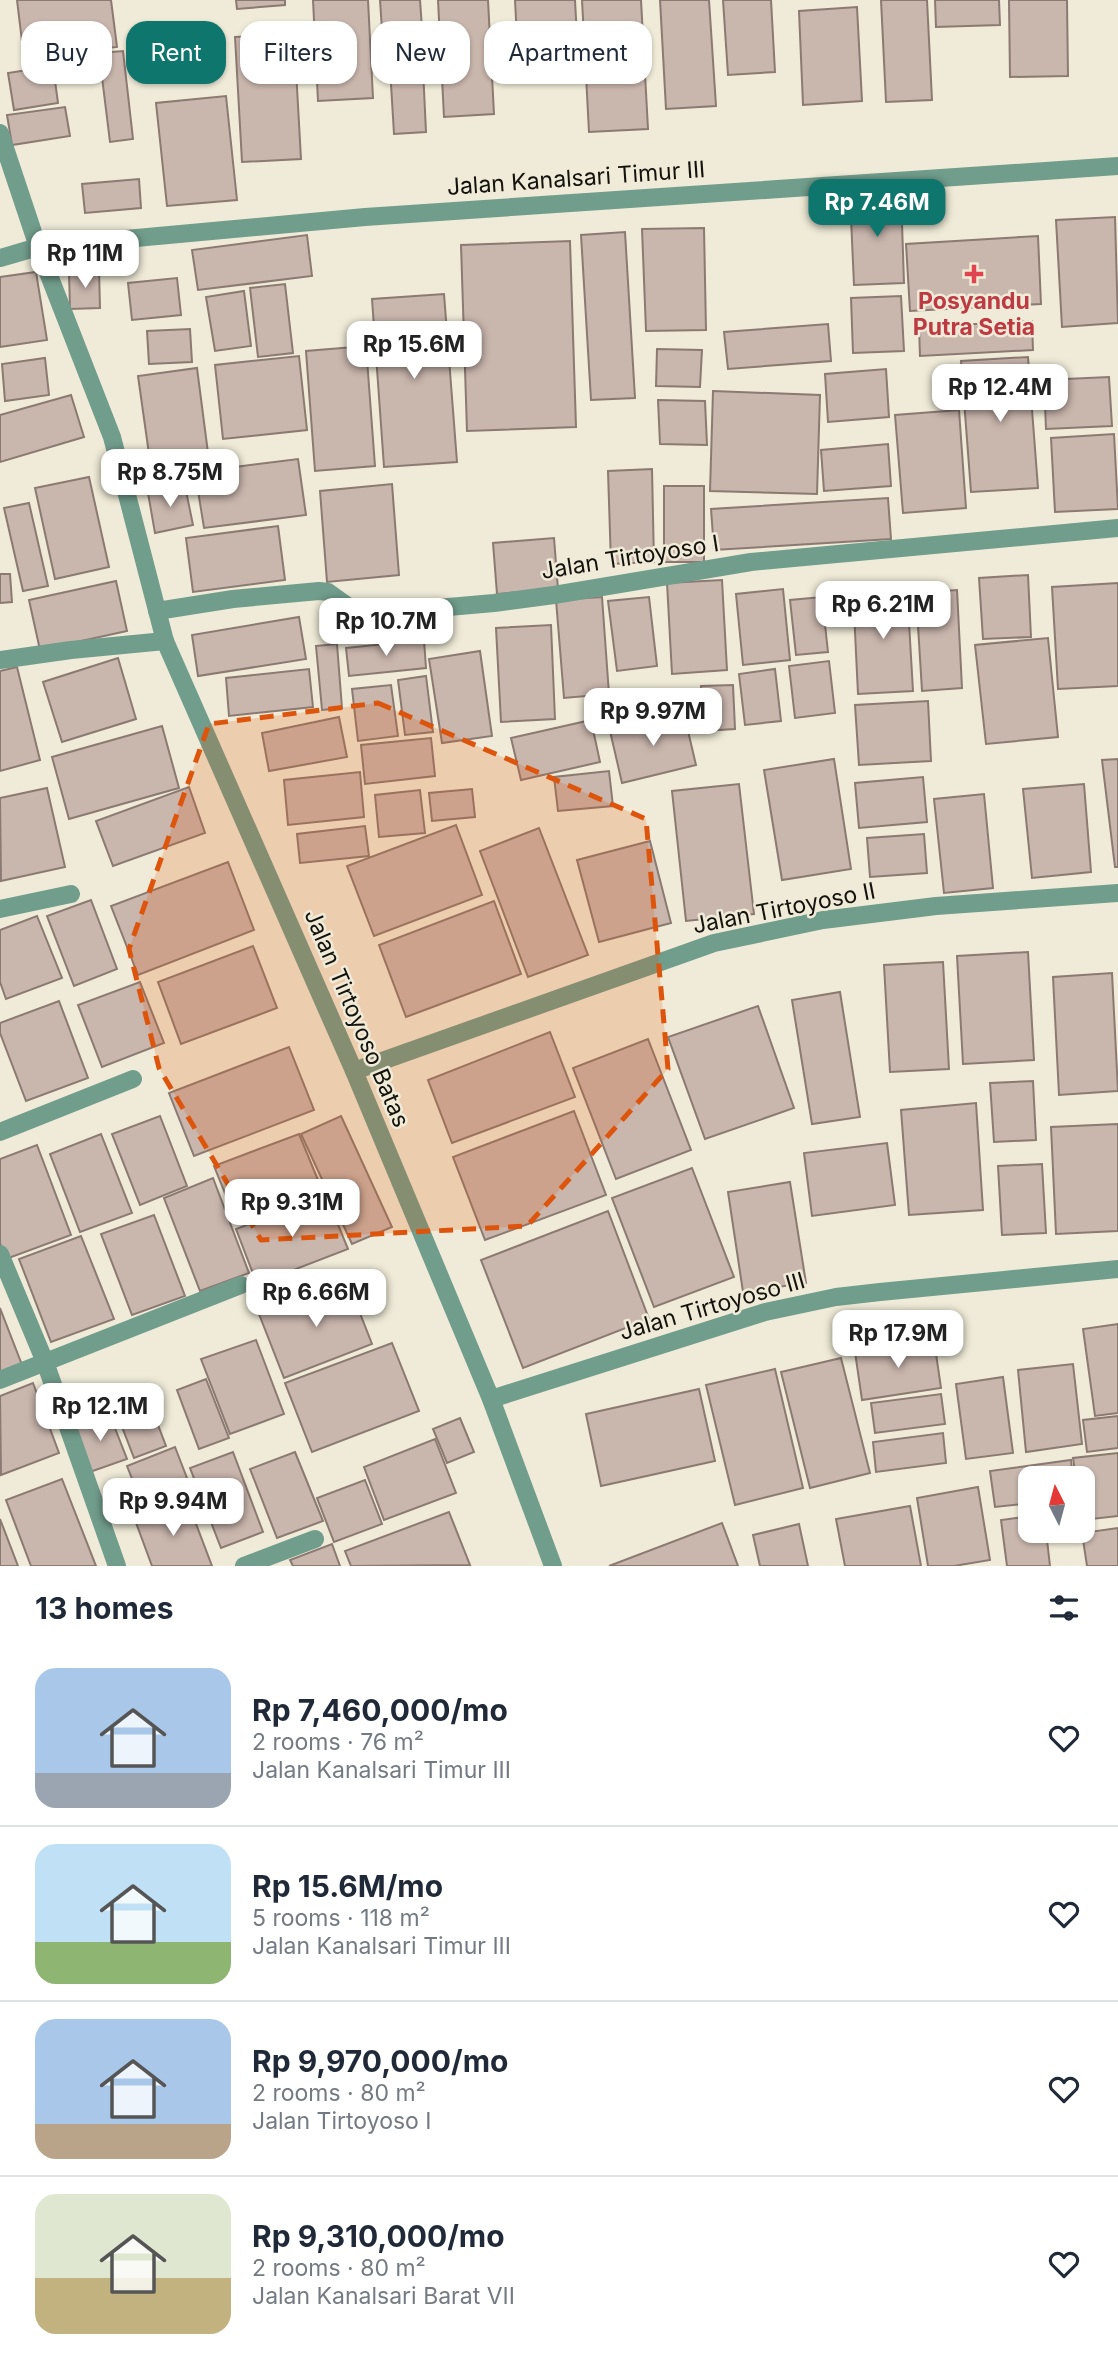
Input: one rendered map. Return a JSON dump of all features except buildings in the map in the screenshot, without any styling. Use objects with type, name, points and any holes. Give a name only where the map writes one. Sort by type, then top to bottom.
[{"type":"street","name":"Jalan Tirtoyoso Batas","points":[[0,133],[38,247],[112,437],[165,641],[354,1071],[491,1399],[553,1566]]},
{"type":"street","name":"Jalan Kanalsari Timur III","points":[[0,258],[38,247],[379,216],[1118,166]]},
{"type":"street","name":"Jalan Tirtoyoso I","points":[[157,611],[233,599],[320,591],[328,592],[349,607],[361,611],[404,611],[542,596],[751,562],[1118,528]]},
{"type":"street","points":[[0,660],[165,641]]},
{"type":"street","name":"Jalan Tirtoyoso II","points":[[354,1071],[714,943],[824,920],[936,905],[1118,893]]},
{"type":"street","points":[[0,909],[71,894]]},
{"type":"street","points":[[0,1132],[134,1079]]},
{"type":"street","points":[[0,1254],[45,1362],[117,1566]]},
{"type":"street","name":"Jalan Tirtoyoso III","points":[[491,1399],[765,1312],[836,1297],[1118,1269]]},
{"type":"street","points":[[0,1380],[241,1285]]},
{"type":"street","points":[[244,1566],[315,1539]]},
{"type":"highlighted area","points":[[378,703],[646,819],[668,1069],[527,1226],[261,1240],[159,1068],[129,949],[209,724]]},
{"type":"place","name":"Posyandu Putra Setia","points":[[974,274]]}]
